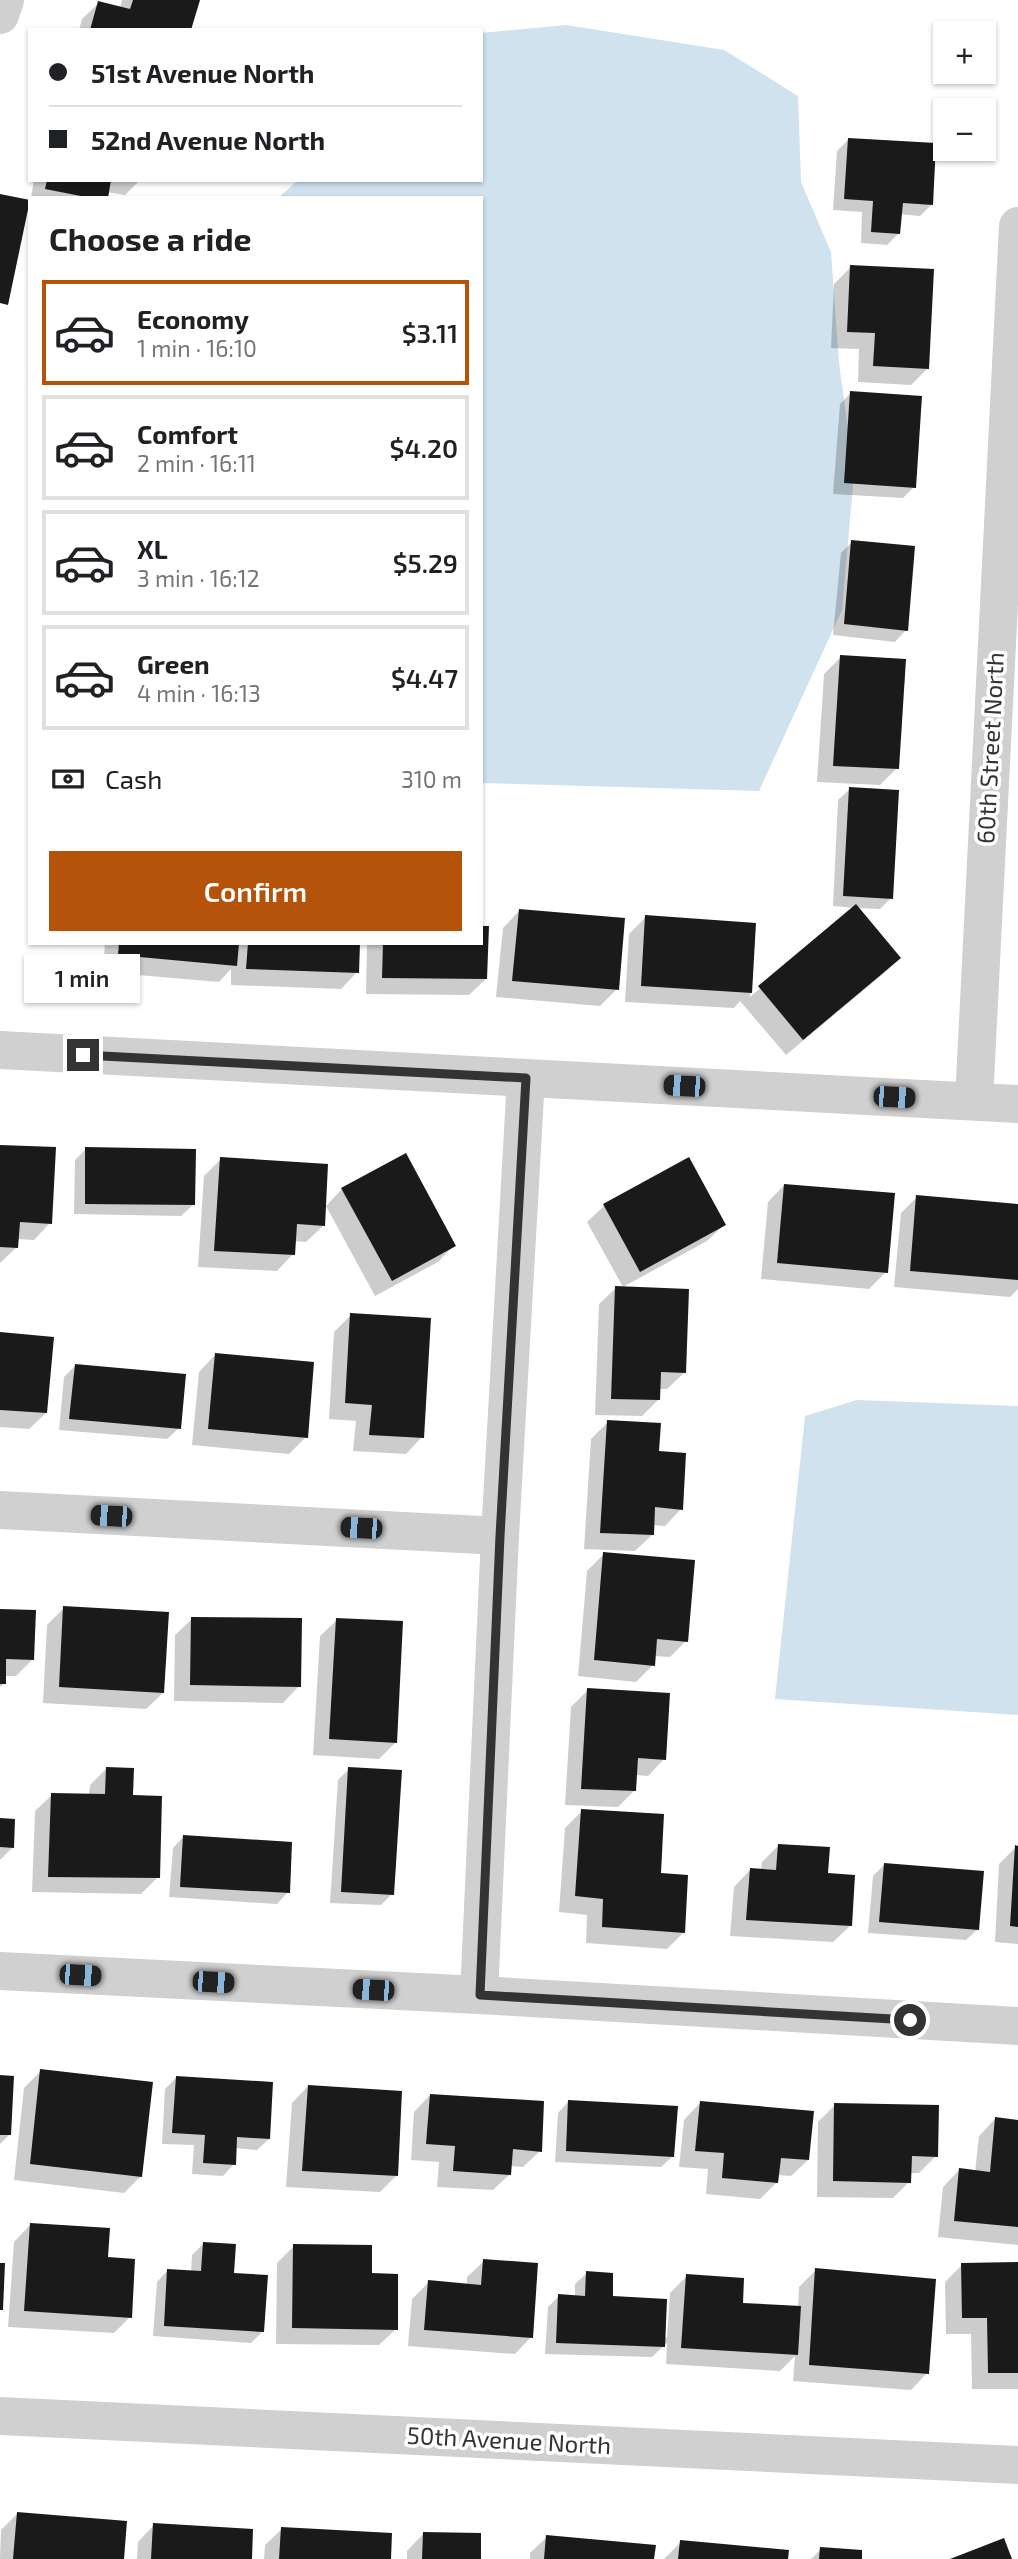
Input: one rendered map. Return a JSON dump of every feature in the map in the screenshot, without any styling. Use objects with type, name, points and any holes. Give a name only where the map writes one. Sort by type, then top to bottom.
[{"type":"street","points":[[0,15],[5,0]]},
{"type":"street","name":"60th Street North","points":[[974,1101],[1018,226]]},
{"type":"street","points":[[0,1050],[1018,1104]]},
{"type":"street","points":[[480,1995],[500,1536],[526,1078]]},
{"type":"street","points":[[0,1510],[500,1536]]},
{"type":"street","points":[[0,1971],[1018,2026]]},
{"type":"street","name":"50th Avenue North","points":[[0,2416],[1018,2465]]},
{"type":"water","points":[[566,25],[724,50],[798,96],[801,182],[831,252],[839,363],[854,474],[842,610],[759,791],[483,783],[483,196],[280,196],[296,182],[483,182],[483,33]]},
{"type":"water","points":[[857,1400],[1018,1406],[1018,1715],[775,1699],[805,1416]]},
{"type":"building","points":[[133,0],[200,0],[192,28],[91,28],[98,1],[130,9]]},
{"type":"building","points":[[848,138],[933,143],[933,161],[935,161],[933,205],[903,203],[900,234],[871,232],[873,201],[844,199]]},
{"type":"building","points":[[47,182],[111,182],[108,196],[81,196],[45,189]]},
{"type":"building","points":[[0,194],[28,200],[28,210],[8,305],[0,303]]},
{"type":"building","points":[[850,265],[934,269],[929,369],[873,366],[875,333],[847,332]]},
{"type":"building","points":[[850,391],[922,396],[916,488],[844,483]]},
{"type":"building","points":[[851,540],[915,546],[908,631],[844,624]]},
{"type":"building","points":[[840,655],[906,659],[899,769],[833,766]]},
{"type":"building","points":[[849,787],[899,790],[893,899],[843,896]]},
{"type":"building","points":[[856,904],[901,958],[803,1040],[758,986]]},
{"type":"building","points":[[519,909],[625,918],[619,990],[512,981]]},
{"type":"building","points":[[645,915],[756,923],[752,993],[641,986]]},
{"type":"building","points":[[483,926],[489,926],[487,979],[382,978],[383,945],[483,945]]},
{"type":"building","points":[[119,945],[239,945],[237,966],[118,955]]},
{"type":"building","points":[[248,945],[360,945],[359,973],[246,969]]},
{"type":"building","points":[[0,1145],[56,1147],[52,1224],[20,1222],[18,1248],[0,1247]]},
{"type":"building","points":[[85,1147],[196,1149],[195,1205],[85,1204]]},
{"type":"building","points":[[406,1153],[456,1246],[392,1281],[341,1188]]},
{"type":"building","points":[[220,1157],[328,1164],[325,1226],[297,1224],[295,1255],[214,1251]]},
{"type":"building","points":[[689,1157],[726,1225],[640,1272],[603,1204]]},
{"type":"building","points":[[784,1184],[895,1193],[888,1273],[777,1263]]},
{"type":"building","points":[[916,1195],[1018,1204],[1018,1280],[910,1271]]},
{"type":"building","points":[[615,1286],[689,1289],[686,1373],[661,1372],[660,1400],[611,1399]]},
{"type":"building","points":[[350,1313],[431,1318],[424,1438],[369,1435],[372,1405],[345,1403]]},
{"type":"building","points":[[0,1332],[54,1337],[47,1413],[0,1410]]},
{"type":"building","points":[[215,1353],[314,1362],[308,1438],[208,1429]]},
{"type":"building","points":[[75,1364],[186,1374],[181,1429],[69,1419]]},
{"type":"building","points":[[607,1420],[661,1423],[659,1451],[686,1453],[683,1510],[655,1507],[654,1535],[600,1533]]},
{"type":"building","points":[[603,1552],[695,1560],[688,1642],[657,1639],[655,1666],[594,1660]]},
{"type":"building","points":[[63,1606],[169,1612],[164,1693],[59,1687]]},
{"type":"building","points":[[0,1609],[36,1610],[34,1660],[6,1659],[6,1684],[0,1684]]},
{"type":"building","points":[[191,1617],[302,1618],[301,1687],[190,1685]]},
{"type":"building","points":[[336,1618],[403,1621],[397,1743],[329,1739]]},
{"type":"building","points":[[587,1688],[670,1693],[666,1760],[638,1758],[636,1791],[581,1789]]},
{"type":"building","points":[[106,1767],[134,1768],[133,1795],[162,1796],[160,1878],[48,1877],[51,1793],[105,1794]]},
{"type":"building","points":[[348,1767],[402,1770],[394,1895],[341,1892]]},
{"type":"building","points":[[581,1809],[664,1814],[661,1873],[688,1875],[685,1933],[602,1927],[603,1899],[575,1896]]},
{"type":"building","points":[[0,1818],[15,1819],[14,1848],[0,1847]]},
{"type":"building","points":[[183,1835],[292,1842],[290,1893],[180,1887]]},
{"type":"building","points":[[778,1844],[830,1847],[828,1873],[855,1875],[852,1926],[746,1920],[750,1868],[776,1870]]},
{"type":"building","points":[[1015,1845],[1018,1846],[1018,1927],[1010,1926]]},
{"type":"building","points":[[884,1863],[984,1871],[979,1930],[879,1922]]},
{"type":"building","points":[[40,2069],[153,2082],[142,2177],[30,2164]]},
{"type":"building","points":[[0,2075],[14,2076],[11,2135],[0,2135]]},
{"type":"building","points":[[176,2076],[273,2082],[270,2139],[237,2137],[236,2165],[203,2163],[205,2135],[172,2133]]},
{"type":"building","points":[[308,2085],[402,2091],[398,2176],[302,2171]]},
{"type":"building","points":[[430,2094],[544,2101],[542,2152],[513,2149],[511,2175],[453,2171],[455,2146],[426,2144]]},
{"type":"building","points":[[568,2100],[678,2106],[674,2157],[566,2151]]},
{"type":"building","points":[[700,2101],[814,2111],[809,2160],[781,2158],[778,2183],[722,2178],[724,2153],[695,2151]]},
{"type":"building","points":[[834,2103],[939,2105],[938,2157],[912,2156],[911,2183],[833,2181]]},
{"type":"building","points":[[995,2117],[1018,2120],[1018,2227],[954,2221],[959,2168],[990,2172]]},
{"type":"building","points":[[30,2223],[110,2228],[108,2257],[135,2259],[132,2318],[24,2311]]},
{"type":"building","points":[[203,2242],[236,2244],[234,2273],[268,2275],[264,2332],[164,2326],[167,2269],[201,2271]]},
{"type":"building","points":[[293,2244],[372,2245],[372,2273],[398,2274],[398,2330],[292,2328]]},
{"type":"building","points":[[483,2259],[538,2263],[533,2338],[424,2330],[428,2280],[481,2285]]},
{"type":"building","points":[[1018,2262],[1018,2373],[988,2373],[987,2318],[962,2318],[961,2263]]},
{"type":"building","points":[[0,2263],[5,2263],[3,2310],[0,2310]]},
{"type":"building","points":[[815,2268],[936,2279],[929,2374],[809,2365]]},
{"type":"building","points":[[586,2271],[613,2273],[613,2296],[667,2299],[665,2347],[556,2343],[558,2294],[585,2296]]},
{"type":"building","points":[[686,2274],[744,2278],[743,2303],[801,2306],[798,2355],[681,2348]]},
{"type":"building","points":[[17,2512],[127,2521],[124,2559],[13,2559]]},
{"type":"building","points":[[153,2523],[253,2529],[252,2559],[151,2559]]},
{"type":"building","points":[[281,2527],[392,2533],[391,2559],[279,2559]]},
{"type":"building","points":[[423,2532],[481,2533],[481,2559],[422,2559]]},
{"type":"building","points":[[546,2535],[656,2545],[654,2559],[544,2559]]},
{"type":"building","points":[[1004,2538],[1012,2559],[950,2559]]},
{"type":"building","points":[[680,2540],[789,2550],[788,2559],[678,2559]]},
{"type":"building","points":[[820,2547],[862,2550],[862,2559],[819,2559]]},
{"type":"route","points":[[83,1055],[526,1078],[500,1536],[480,1995],[910,2020]]}]
